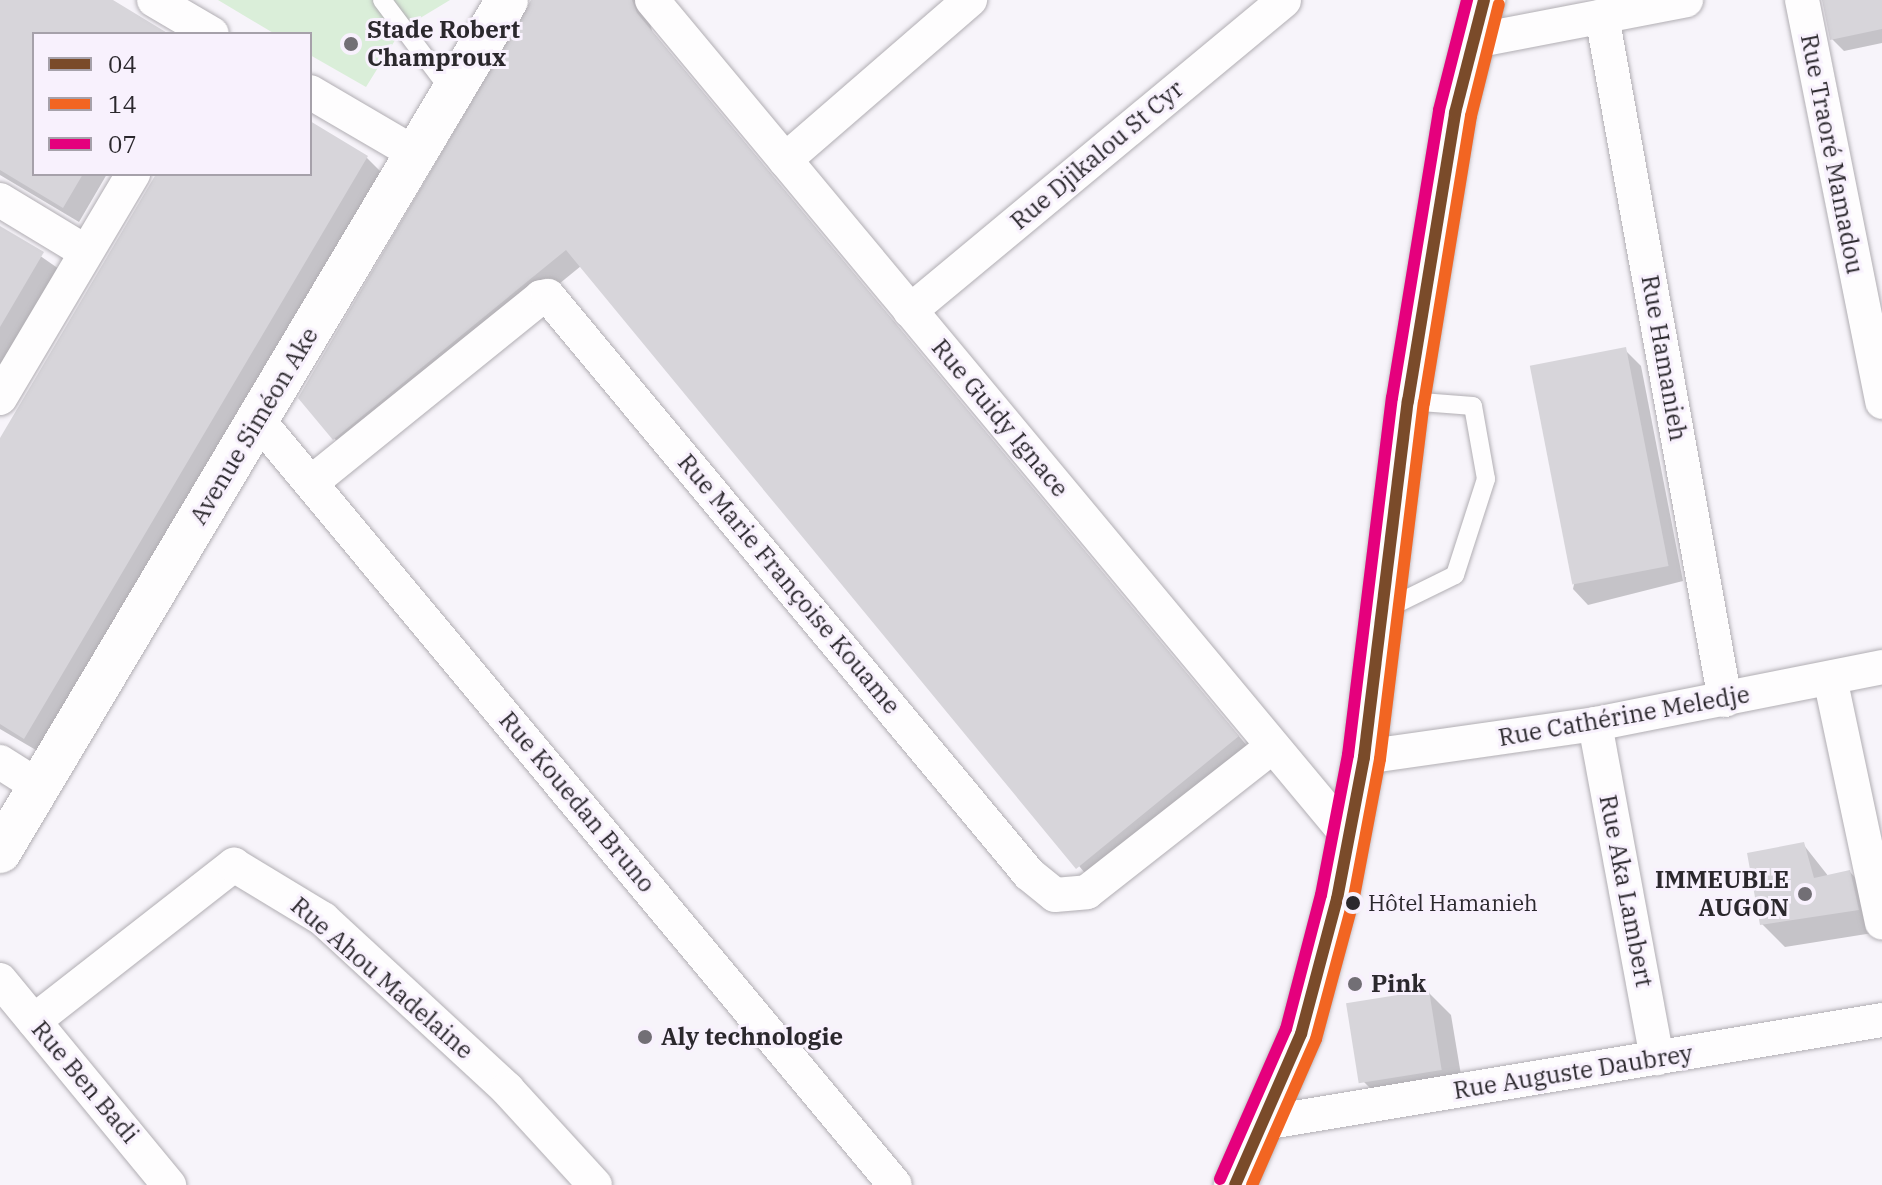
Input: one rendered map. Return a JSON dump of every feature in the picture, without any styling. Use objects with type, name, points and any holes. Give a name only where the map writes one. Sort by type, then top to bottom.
[{"type":"street","points":[[154,0],[209,32]]},
{"type":"street","name":"Avenue Siméon Ake","points":[[0,852],[507,0]]},
{"type":"street","name":"Rue Guidy Ignace","points":[[652,0],[1348,836]]},
{"type":"street","points":[[785,160],[970,0]]},
{"type":"street","name":"Rue Djikalou St Cyr","points":[[910,311],[1284,0]]},
{"type":"street","points":[[1239,1182],[1301,1034],[1348,836],[1364,757],[1408,401],[1455,113],[1484,0]]},
{"type":"street","points":[[1474,41],[1686,0]]},
{"type":"street","name":"Rue Traoré Mamadou","points":[[1802,0],[1882,402]]},
{"type":"street","name":"Rue Hamanieh","points":[[1602,16],[1725,700]]},
{"type":"street","points":[[312,93],[416,154]]},
{"type":"street","points":[[0,398],[132,176]]},
{"type":"street","points":[[0,200],[86,252]]},
{"type":"street","name":"Rue Marie Françoise Kouame","points":[[312,482],[541,297],[548,296],[1029,874],[1055,895],[1087,892],[1273,746]]},
{"type":"street","name":"Rue Kouedan Bruno","points":[[258,420],[895,1185]]},
{"type":"street","name":"Rue Cathérine Meledje","points":[[1364,757],[1595,724],[1882,667]]},
{"type":"street","points":[[1830,678],[1882,923]]},
{"type":"street","name":"Rue Aka Lambert","points":[[1595,724],[1657,1058]]},
{"type":"street","points":[[0,762],[38,786]]},
{"type":"street","name":"Rue Ahou Madelaine","points":[[34,1021],[234,865],[323,919],[507,1089],[595,1185]]},
{"type":"street","name":"Rue Ben Badi","points":[[0,980],[169,1185]]},
{"type":"street","name":"Rue Auguste Daubrey","points":[[1264,1123],[1882,1020]]},
{"type":"lane","points":[[382,0],[452,93]]},
{"type":"lane","points":[[1384,610],[1455,575],[1486,479],[1473,406],[1408,401]]},
{"type":"green space","name":"Stade Robert Champroux","points":[[218,0],[450,0],[402,29],[366,87],[312,56],[312,32],[272,32]]},
{"type":"building","points":[[0,0],[113,0],[166,32],[32,32],[32,176],[82,176],[63,208],[0,170]]},
{"type":"building","points":[[531,0],[632,0],[637,13],[1239,736],[1076,869],[566,250],[333,440],[298,398]]},
{"type":"building","points":[[1822,0],[1882,0],[1882,29],[1830,40]]},
{"type":"building","points":[[312,122],[368,156],[24,739],[0,724],[0,438],[155,176],[312,176]]},
{"type":"building","points":[[0,226],[44,252],[0,327]]},
{"type":"building","points":[[1626,347],[1669,566],[1572,585],[1530,366]]},
{"type":"building","name":"IMMEUBLE AUGON","points":[[1804,842],[1814,878],[1850,870],[1859,910],[1760,925],[1747,853]]},
{"type":"building","points":[[1429,990],[1442,1070],[1359,1083],[1346,1003]]},
{"type":"transit line","name":"07","points":[[1220,1179],[1286,1029],[1321,895],[1348,755],[1392,398],[1439,110],[1467,0]]},
{"type":"transit line","name":"04","points":[[1235,1185],[1301,1034],[1337,899],[1364,757],[1408,401],[1455,113],[1484,0]]},
{"type":"transit line","name":"14","points":[[1252,1185],[1316,1039],[1353,902],[1380,759],[1424,403],[1471,116],[1499,4]]},
{"type":"place","name":"Stade Robert Champroux","points":[[351,44]]},
{"type":"place","name":"IMMEUBLE AUGON","points":[[1805,894]]},
{"type":"place","name":"Hôtel Hamanieh","points":[[1353,903]]},
{"type":"place","name":"Pink","points":[[1355,984]]},
{"type":"place","name":"Aly technologie","points":[[645,1037]]}]
